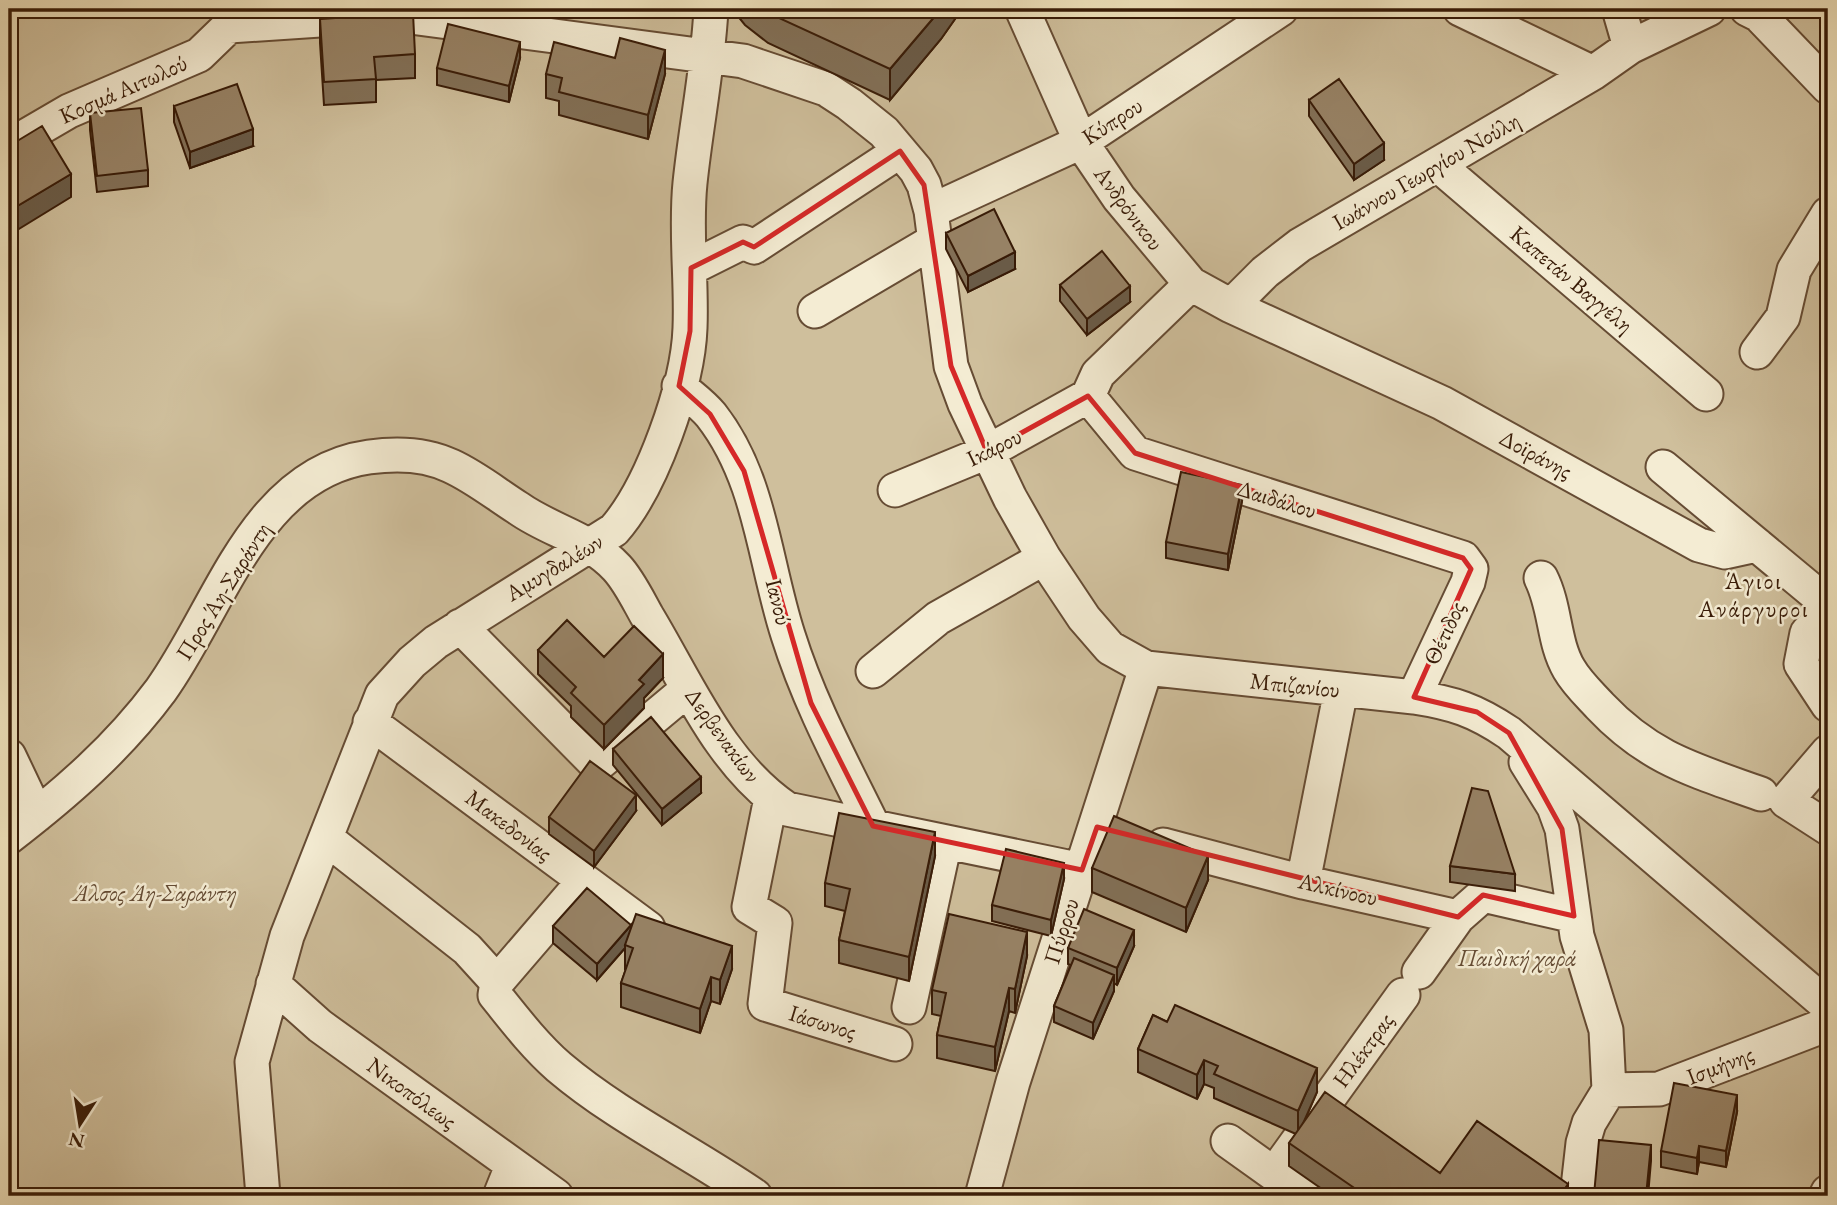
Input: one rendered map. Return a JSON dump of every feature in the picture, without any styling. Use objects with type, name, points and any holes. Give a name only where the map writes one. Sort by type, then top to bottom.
[{"type":"street","name":"Αμυγδαλέων","points":[[263,1196],[252,1062],[287,936],[382,695],[395,678],[436,642],[593,546],[629,514],[647,481],[679,386],[690,331],[689,186],[709,55],[711,9]]},
{"type":"street","name":"Ανδρόνικου","points":[[1022,9],[1081,142],[1119,198],[1191,284],[1231,306]]},
{"type":"street","name":"Κύπρου","points":[[815,312],[933,226],[1081,142],[1281,9]]},
{"type":"street","points":[[1460,9],[1593,73]]},
{"type":"street","points":[[1619,9],[1630,47]]},
{"type":"street","name":"Ιωάννου Γεωργίου Νούλη","points":[[1231,306],[1265,272],[1300,245],[1593,73],[1630,47],[1709,9]]},
{"type":"street","points":[[1747,9],[1759,15],[1828,87]]},
{"type":"street","name":"Κοσμά Αιτωλού","points":[[9,146],[69,111],[199,55],[221,17],[397,12],[709,55],[788,74],[826,89],[884,132],[916,170],[933,226]]},
{"type":"street","points":[[691,268],[743,242],[754,247],[900,150]]},
{"type":"street","name":"Καπετάν Βαγγέλη","points":[[1438,165],[1706,394]]},
{"type":"street","points":[[1757,352],[1783,317],[1794,270],[1828,214]]},
{"type":"street","name":"Μπιζανίου","points":[[933,226],[951,366],[987,452],[1044,558],[1084,618],[1110,648],[1146,668],[1413,697],[1450,703],[1477,712],[1509,733],[1828,1006]]},
{"type":"street","points":[[1088,396],[1098,374],[1191,284]]},
{"type":"street","name":"Δοϊράνης","points":[[1231,306],[1442,403],[1699,545],[1725,552],[1757,545]]},
{"type":"street","name":"Ιανού","points":[[679,386],[710,414],[744,471],[755,502],[787,633],[811,703],[873,826]]},
{"type":"street","name":"Ικάρου","points":[[895,490],[987,452],[1088,396]]},
{"type":"street","name":"Δαιδάλου","points":[[1088,396],[1135,453],[1423,544],[1463,558],[1471,569]]},
{"type":"street","name":"Προς Άη-Σαράντη","points":[[9,837],[105,757],[136,722],[163,687],[239,558],[277,505],[310,477],[347,460],[389,454],[420,456],[450,465],[549,527],[593,546]]},
{"type":"street","points":[[1663,467],[1828,604]]},
{"type":"street","name":"Δερβενακίων","points":[[593,546],[619,570],[688,689],[732,756],[771,798],[787,809],[1082,870]]},
{"type":"street","points":[[873,671],[937,618],[1044,558]]},
{"type":"street","name":"Θέτιδος","points":[[1413,697],[1468,582],[1471,569]]},
{"type":"street","points":[[1541,578],[1552,600],[1560,646],[1568,668],[1606,713],[1642,746],[1670,761],[1774,797],[1828,828]]},
{"type":"street","points":[[1828,612],[1807,633],[1801,664],[1828,705]]},
{"type":"street","points":[[460,626],[597,765],[688,689]]},
{"type":"street","name":"Πύρρου","points":[[982,1196],[1013,1082],[1082,870],[1118,833],[1146,668]]},
{"type":"street","points":[[1303,882],[1341,690]]},
{"type":"street","name":"Μακεδονίας","points":[[370,722],[648,928]]},
{"type":"street","points":[[1509,733],[1554,807],[1562,829],[1577,936],[1606,1030],[1609,1090],[1589,1123],[1583,1143],[1577,1196]]},
{"type":"street","points":[[1774,797],[1828,752]]},
{"type":"street","points":[[9,756],[37,815]]},
{"type":"street","name":"Ιάσωνος","points":[[771,798],[749,907],[775,923],[765,1004],[895,1044]]},
{"type":"street","name":"Αλκίνοου","points":[[1118,833],[1303,882],[1458,917]]},
{"type":"street","points":[[327,839],[467,949],[497,982]]},
{"type":"street","points":[[909,1007],[945,842]]},
{"type":"street","points":[[583,882],[497,982],[495,995],[558,1066],[598,1097],[699,1158],[755,1196]]},
{"type":"street","points":[[1458,917],[1483,895],[1574,916]]},
{"type":"street","name":"Ηλέκτρας","points":[[1274,1174],[1458,917]]},
{"type":"street","name":"Νικοπόλεως","points":[[273,984],[320,1026],[556,1196]]},
{"type":"street","name":"Ισμήνης","points":[[1609,1090],[1659,1089],[1828,1024]]},
{"type":"street","points":[[1228,1141],[1305,1196]]},
{"type":"street","points":[[500,1196],[512,1166]]},
{"type":"highlighted area","points":[[900,151],[924,185],[951,366],[987,452],[1088,396],[1135,453],[1463,558],[1471,569],[1414,697],[1477,712],[1509,733],[1562,829],[1574,916],[1483,895],[1458,917],[1097,827],[1082,870],[873,826],[811,703],[744,471],[710,414],[679,386],[690,331],[691,268],[743,242],[754,247]]},
{"type":"green space","points":[[9,9],[1828,9],[1828,1196],[9,1196]]},
{"type":"building","points":[[763,9],[941,9],[890,69]]},
{"type":"building","points":[[413,13],[415,54],[374,57],[376,79],[324,82],[320,19]]},
{"type":"building","points":[[448,24],[520,42],[509,86],[437,68]]},
{"type":"building","points":[[620,38],[665,50],[648,115],[559,92],[562,78],[546,74],[554,42],[615,58]]},
{"type":"building","points":[[1339,79],[1384,143],[1354,164],[1309,100]]},
{"type":"building","points":[[237,84],[253,129],[190,152],[174,106]]},
{"type":"building","points":[[141,108],[148,170],[97,176],[90,113]]},
{"type":"building","points":[[42,126],[71,174],[9,211],[9,146]]},
{"type":"building","points":[[994,209],[1015,252],[968,276],[946,233]]},
{"type":"building","points":[[1102,251],[1130,286],[1087,319],[1060,285]]},
{"type":"building","points":[[1181,472],[1242,485],[1228,554],[1166,542]]},
{"type":"building","points":[[567,620],[604,657],[634,626],[663,654],[639,680],[644,684],[604,725],[571,693],[576,687],[538,650]]},
{"type":"building","points":[[651,717],[701,777],[662,809],[613,749]]},
{"type":"building","points":[[590,761],[636,795],[594,851],[549,817]]},
{"type":"building","points":[[1472,788],[1488,791],[1515,874],[1450,866]]},
{"type":"building","points":[[839,813],[935,832],[909,957],[839,940],[850,889],[825,883]]},
{"type":"building","points":[[1114,816],[1208,856],[1186,908],[1092,868]]},
{"type":"building","points":[[1006,849],[1064,863],[1051,920],[992,905]]},
{"type":"building","points":[[587,888],[631,925],[597,964],[553,926]]},
{"type":"building","points":[[1084,909],[1134,930],[1117,968],[1068,948]]},
{"type":"building","points":[[636,914],[732,946],[720,980],[711,977],[700,1009],[621,983],[633,948],[625,945]]},
{"type":"building","points":[[949,914],[1027,932],[1015,989],[1009,988],[995,1047],[937,1035],[946,993],[932,990]]},
{"type":"building","points":[[1074,958],[1114,975],[1093,1023],[1054,1006]]},
{"type":"building","points":[[1175,1005],[1317,1068],[1298,1111],[1214,1074],[1218,1066],[1204,1060],[1197,1075],[1138,1049],[1153,1015],[1167,1022]]},
{"type":"building","points":[[1674,1083],[1737,1095],[1726,1151],[1699,1146],[1697,1158],[1661,1151]]},
{"type":"building","points":[[1325,1092],[1440,1173],[1477,1121],[1568,1184],[1560,1196],[1366,1196],[1289,1143]]},
{"type":"building","points":[[1599,1140],[1651,1145],[1646,1196],[1594,1195]]},
{"type":"district","name":"Άγιοι Ανάργυροι","points":[[1754,595]]},
{"type":"park label","name":"Άλσος Άη-Σαράντη","points":[[155,893]]},
{"type":"park label","name":"Παιδική χαρά","points":[[1517,958]]}]
